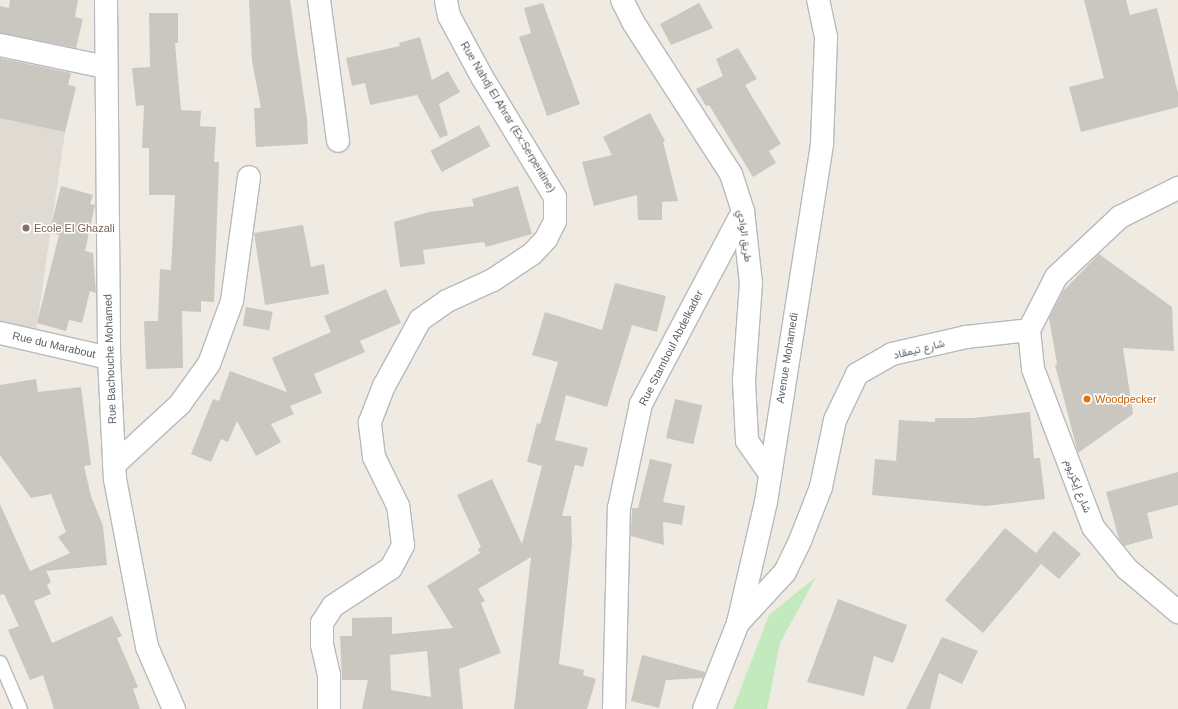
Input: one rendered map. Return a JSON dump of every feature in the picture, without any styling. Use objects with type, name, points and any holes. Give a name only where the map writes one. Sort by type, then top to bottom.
[{"type":"street","name":"Rue Bachouche Mohamed","points":[[106,0],[105,67],[109,358],[114,465],[147,647],[174,709]]},
{"type":"street","points":[[319,0],[338,140]]},
{"type":"street","name":"Rue Nahdj El Ahrar (Ex:Serpentine)","points":[[329,709],[328,675],[322,645],[322,623],[333,606],[391,568],[404,545],[398,506],[374,457],[370,422],[384,386],[420,320],[447,301],[493,280],[532,254],[546,239],[555,220],[555,196],[482,77],[449,16],[446,0]]},
{"type":"street","name":"طريق الوادي","points":[[622,0],[633,22],[731,174],[743,211],[751,283],[744,381],[747,441],[769,473]]},
{"type":"street","name":"Avenue Mohamedi","points":[[704,709],[738,623],[766,502],[769,473],[822,143],[826,37],[818,0]]},
{"type":"street","points":[[0,45],[105,67]]},
{"type":"street","points":[[114,465],[180,404],[210,364],[232,301],[249,177]]},
{"type":"street","points":[[1029,330],[1056,277],[1120,217],[1178,188]]},
{"type":"street","name":"Rue Stamboul Abdelkader","points":[[614,709],[619,508],[641,404],[743,211]]},
{"type":"street","name":"شارع إيكزيوم","points":[[1029,330],[1033,369],[1093,527],[1127,569],[1178,612]]},
{"type":"street","name":"شارع تيمقاد","points":[[738,623],[785,572],[791,560],[821,487],[835,420],[857,374],[892,354],[966,337],[1029,330]]},
{"type":"street","name":"Rue du Marabout","points":[[0,333],[109,358]]},
{"type":"lane","points":[[0,662],[20,709]]},
{"type":"shaded area","name":"Ecole El Ghazali","points":[[0,71],[76,87],[65,132],[36,332],[0,324]]},
{"type":"green space","points":[[816,577],[780,643],[767,709],[733,709],[769,615]]},
{"type":"building","points":[[10,0],[78,0],[75,17],[83,19],[76,48],[0,33],[0,6],[9,8]]},
{"type":"building","points":[[249,0],[290,0],[307,119],[308,144],[256,147],[254,108],[261,108],[252,61]]},
{"type":"building","points":[[1084,0],[1126,0],[1130,15],[1157,8],[1178,93],[1178,107],[1081,132],[1069,87],[1104,78]]},
{"type":"building","points":[[543,3],[580,104],[547,116],[519,37],[531,33],[524,8]]},
{"type":"building","points":[[699,3],[713,28],[671,45],[660,24]]},
{"type":"building","points":[[149,13],[178,13],[178,43],[175,43],[181,110],[201,111],[200,126],[216,127],[214,162],[219,162],[214,302],[201,301],[201,312],[182,311],[183,368],[146,369],[144,321],[158,321],[160,269],[171,270],[175,195],[149,195],[149,148],[142,148],[144,105],[136,106],[132,68],[150,67]]},
{"type":"building","points":[[420,37],[432,80],[448,71],[460,92],[439,104],[448,135],[440,138],[417,95],[370,105],[365,83],[352,86],[346,58],[400,46],[399,43]]},
{"type":"building","points":[[738,48],[757,79],[745,85],[781,144],[769,151],[776,163],[753,177],[709,105],[706,106],[696,89],[723,76],[716,59]]},
{"type":"building","points":[[0,58],[71,73],[68,85],[76,87],[65,132],[0,118]]},
{"type":"building","points":[[650,113],[665,141],[663,142],[678,201],[662,202],[662,220],[638,220],[637,195],[594,206],[582,162],[612,155],[603,137]]},
{"type":"building","points":[[479,125],[490,146],[442,172],[430,151]]},
{"type":"building","points":[[61,186],[93,195],[90,204],[95,205],[85,251],[93,253],[96,293],[90,291],[82,323],[69,320],[66,331],[37,323],[59,235],[49,233]]},
{"type":"building","points":[[518,186],[532,234],[486,247],[484,242],[423,250],[425,264],[400,267],[394,222],[429,212],[474,206],[472,199]]},
{"type":"building","points":[[303,225],[311,267],[324,264],[329,294],[265,305],[254,233]]},
{"type":"building","points":[[1099,254],[1172,307],[1174,351],[1123,348],[1133,414],[1078,453],[1055,365],[1057,364],[1049,318],[1063,291]]},
{"type":"building","points":[[615,283],[666,296],[657,332],[632,325],[607,407],[566,395],[555,440],[588,448],[583,467],[575,465],[562,516],[571,516],[572,544],[559,664],[584,670],[583,675],[596,679],[587,709],[514,709],[531,557],[478,589],[485,601],[481,603],[501,653],[459,669],[463,709],[362,709],[368,680],[342,680],[340,636],[352,636],[352,618],[392,617],[392,634],[453,628],[427,586],[480,553],[478,549],[481,547],[457,495],[492,479],[522,544],[542,466],[527,462],[537,423],[540,424],[558,362],[532,355],[545,312],[602,330]],"holes":[[[427,651],[431,697],[391,690],[390,655]]]},
{"type":"building","points":[[386,289],[401,323],[360,341],[365,352],[314,374],[322,393],[290,406],[294,414],[271,424],[281,442],[256,456],[237,421],[228,442],[221,439],[211,462],[191,454],[213,399],[219,401],[230,371],[287,392],[272,358],[331,332],[324,316]]},
{"type":"building","points":[[246,307],[273,312],[269,330],[243,326]]},
{"type":"building","points":[[36,379],[38,392],[81,387],[91,465],[84,466],[91,496],[103,526],[107,565],[46,571],[51,582],[47,585],[51,594],[34,601],[52,643],[112,616],[122,636],[117,638],[138,687],[133,689],[140,709],[54,709],[43,675],[30,680],[8,630],[19,626],[4,594],[0,595],[0,504],[30,571],[70,553],[58,537],[66,532],[51,494],[31,498],[0,455],[0,385]]},
{"type":"building","points":[[675,399],[702,405],[693,444],[666,438]]},
{"type":"building","points":[[1030,412],[1034,458],[1040,458],[1045,499],[986,506],[872,495],[875,459],[896,461],[899,420],[935,422],[935,418],[973,418]]},
{"type":"building","points":[[650,459],[672,464],[663,502],[685,506],[682,525],[663,522],[664,545],[631,536],[632,508],[638,508]]},
{"type":"building","points":[[1178,472],[1178,505],[1147,513],[1153,538],[1124,546],[1119,539],[1106,492]]},
{"type":"building","points":[[1005,528],[1036,553],[1054,531],[1081,554],[1059,579],[1041,564],[983,633],[945,600]]},
{"type":"building","points":[[838,599],[907,625],[893,663],[874,656],[864,696],[807,682]]},
{"type":"building","points":[[942,637],[978,651],[962,684],[939,673],[930,709],[906,709]]},
{"type":"building","points":[[642,655],[705,672],[703,678],[666,680],[659,708],[631,701]]},
{"type":"place","name":"Ecole El Ghazali","points":[[26,228]]},
{"type":"place","name":"Woodpecker","points":[[1087,399]]}]
